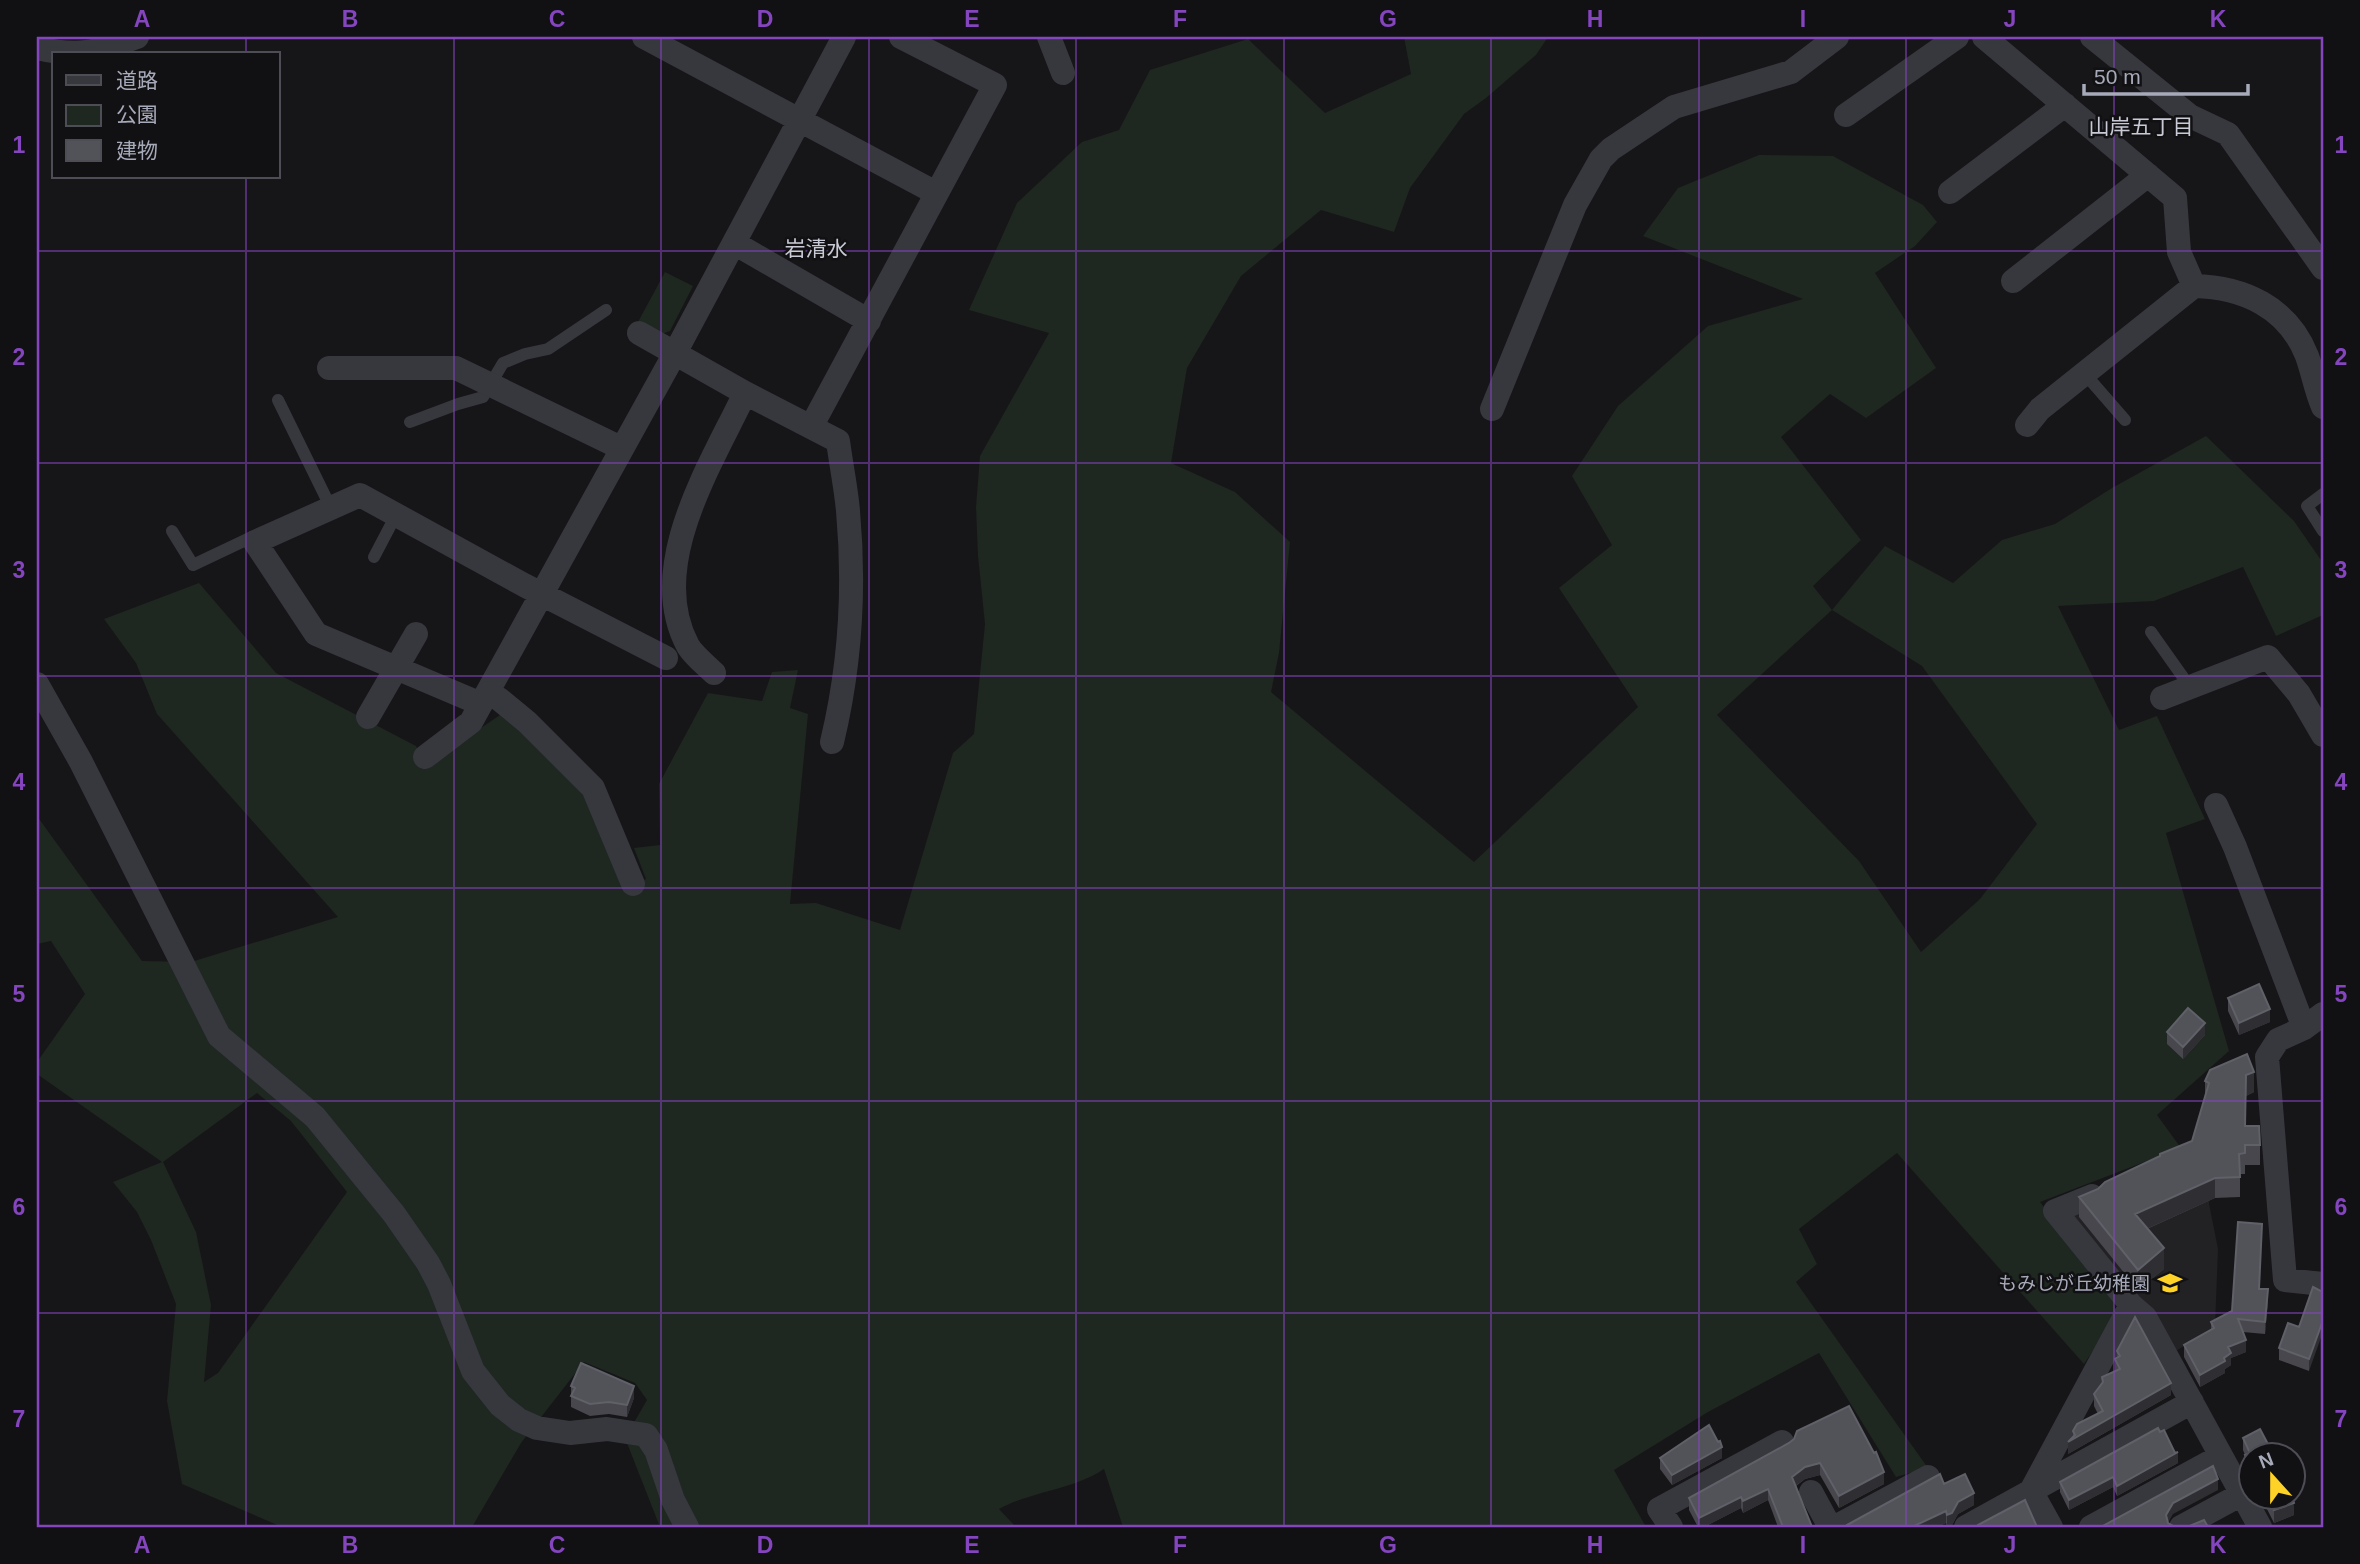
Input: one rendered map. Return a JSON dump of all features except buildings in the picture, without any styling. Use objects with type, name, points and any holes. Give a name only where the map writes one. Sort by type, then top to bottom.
[{"type":"street","points":[[95,52],[137,37]]},
{"type":"street","points":[[644,37],[936,193]]},
{"type":"street","points":[[425,757],[471,722],[675,353],[844,37]]},
{"type":"street","points":[[811,428],[995,85],[901,37]]},
{"type":"street","points":[[1049,37],[1063,73]]},
{"type":"street","points":[[1492,409],[1575,205],[1601,159],[1611,149],[1674,107],[1791,72],[1837,37]]},
{"type":"street","points":[[1846,115],[1957,37]]},
{"type":"street","points":[[1983,37],[2175,198],[2179,252],[2194,286]]},
{"type":"street","points":[[2092,37],[2190,116],[2228,134],[2323,268]]},
{"type":"street","points":[[1950,191],[2064,105]]},
{"type":"street","points":[[2013,281],[2148,175]]},
{"type":"street","points":[[734,243],[869,321]]},
{"type":"street","points":[[2027,425],[2040,409],[2194,286],[2211,287],[2250,297],[2276,310],[2291,327],[2306,354],[2323,407]]},
{"type":"street","points":[[639,332],[745,393],[838,441],[848,510],[851,578],[843,698],[832,742]]},
{"type":"street","points":[[329,368],[456,368],[621,448]]},
{"type":"street","points":[[714,673],[689,648],[681,628],[673,592],[684,522],[745,393]]},
{"type":"street","points":[[633,884],[593,788],[527,722],[499,699],[484,699],[397,668],[316,634],[255,542],[360,495],[666,658]]},
{"type":"street","points":[[368,717],[416,634]]},
{"type":"street","points":[[2162,698],[2268,657],[2298,694],[2323,735]]},
{"type":"street","points":[[37,684],[81,762],[219,1036],[315,1117],[394,1214],[428,1263],[439,1284],[473,1371],[500,1405],[519,1420],[537,1428],[570,1433],[607,1429],[646,1435],[656,1450],[673,1500],[687,1527]]},
{"type":"street","points":[[2216,805],[2314,1021],[2278,1040],[2267,1057],[2285,1280],[2323,1284]]},
{"type":"street","points":[[2092,1196],[2055,1211],[2131,1305],[2145,1317],[2238,1487]]},
{"type":"street","points":[[2031,1490],[2131,1305]]},
{"type":"street","points":[[1966,1527],[2192,1402]]},
{"type":"street","points":[[1671,1527],[1660,1508],[1783,1443]]},
{"type":"street","points":[[2091,1527],[2221,1456]]},
{"type":"street","points":[[1811,1492],[1833,1527],[1928,1477]]},
{"type":"street","points":[[2031,1490],[2051,1527]]},
{"type":"street","points":[[2181,1527],[2238,1496]]},
{"type":"lane","points":[[410,422],[483,397],[503,363],[548,349],[607,310]]},
{"type":"lane","points":[[2085,374],[2125,419]]},
{"type":"lane","points":[[278,400],[331,508]]},
{"type":"lane","points":[[2323,494],[2307,506],[2323,531]]},
{"type":"lane","points":[[374,557],[396,515]]},
{"type":"lane","points":[[172,531],[193,565],[252,537],[255,542]]},
{"type":"lane","points":[[2151,632],[2190,687]]},
{"type":"shaded area","name":"もみじが丘幼稚園","points":[[2209,1174],[2209,1204],[2218,1249],[2215,1326],[2173,1353],[2065,1214]]},
{"type":"green space","points":[[1404,37],[1548,37],[1536,55],[1464,114],[1410,188],[1394,232],[1321,210],[1241,276],[1187,368],[1171,463],[1235,492],[1290,542],[1279,653],[1271,692],[1474,862],[1638,707],[1559,588],[1612,545],[1572,476],[1618,406],[1708,326],[1803,299],[1643,236],[1678,188],[1759,155],[1833,156],[1923,205],[1937,222],[1915,246],[1875,273],[1936,368],[1866,418],[1830,394],[1781,437],[1861,540],[1813,586],[1832,610],[1885,546],[1953,583],[2002,540],[2055,524],[2112,488],[2206,436],[2294,521],[2323,563],[2323,615],[2276,636],[2243,567],[2154,601],[2058,606],[2119,730],[2157,716],[2205,819],[2166,833],[2229,1051],[2157,1115],[2181,1148],[2040,1202],[2110,1290],[2117,1315],[2084,1364],[1897,1153],[1799,1229],[1817,1264],[1796,1282],[1928,1468],[1896,1477],[1819,1353],[1708,1412],[1614,1470],[1646,1527],[1123,1527],[1104,1469],[1079,1482],[1025,1498],[999,1509],[1016,1527],[660,1527],[625,1438],[647,1400],[635,1383],[584,1362],[521,1443],[472,1527],[282,1527],[182,1484],[167,1401],[176,1304],[137,1212],[113,1182],[162,1162],[37,1074],[37,1062],[85,994],[51,941],[37,944],[37,816],[142,961],[191,962],[338,917],[157,714],[136,663],[104,619],[199,583],[276,673],[416,746],[425,766],[500,715],[536,743],[587,799],[624,891],[646,879],[634,848],[660,845],[659,784],[708,693],[762,701],[772,672],[798,670],[790,708],[808,714],[790,904],[816,903],[900,930],[953,753],[974,734],[985,624],[976,507],[980,456],[1049,333],[969,310],[1017,203],[1082,142],[1119,130],[1150,70],[1248,39],[1325,113],[1411,74]],"holes":[[[1832,610],[1922,666],[2037,824],[1980,899],[1921,952],[1859,861],[1717,715]],[[257,1093],[291,1121],[347,1192],[218,1373],[204,1382],[211,1305],[196,1232],[163,1162]]]},
{"type":"green space","points":[[665,272],[693,286],[670,331],[662,334],[638,322]]},
{"type":"place","name":"もみじが丘幼稚園","points":[[2170,1283]]},
{"type":"district","name":"山岸五丁目","points":[[2141,126]]},
{"type":"district","name":"岩清水","points":[[816,248]]}]
